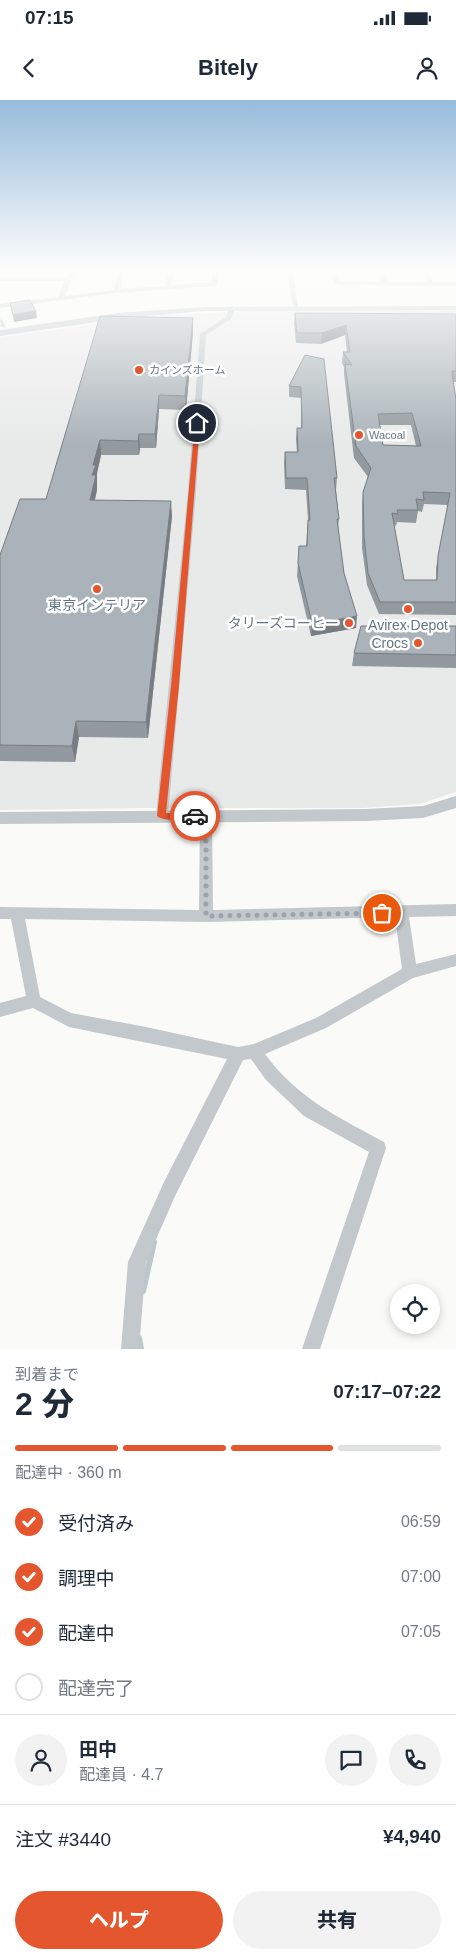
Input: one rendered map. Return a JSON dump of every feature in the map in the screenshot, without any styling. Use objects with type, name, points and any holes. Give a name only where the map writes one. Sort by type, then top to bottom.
[{"type":"street","points":[[162,816],[192,486],[203,334],[213,328]]},
{"type":"street","points":[[0,818],[366,815],[423,812],[456,802]]},
{"type":"street","points":[[206,816],[206,916]]},
{"type":"street","points":[[0,913],[206,916],[456,910]]},
{"type":"street","points":[[401,912],[410,972]]},
{"type":"street","points":[[17,913],[34,1001]]},
{"type":"street","points":[[0,1010],[34,1001],[69,1020],[246,1052],[321,1023],[410,972],[456,960]]},
{"type":"street","points":[[130,1349],[137,1262],[170,1188],[246,1052]]},
{"type":"street","points":[[246,1052],[310,1110],[378,1148],[311,1349]]},
{"type":"shaded area","points":[[64,328],[456,328],[456,792],[420,804],[363,808],[0,810],[0,337]]},
{"type":"building","points":[[96,328],[192,328],[185,396],[159,395],[155,434],[139,434],[138,441],[100,440],[93,465],[96,465],[92,475],[96,475],[90,500],[171,501],[146,722],[76,721],[72,746],[0,745],[0,555],[20,499],[46,499]]},
{"type":"building","points":[[297,328],[336,328],[322,333],[297,333]]},
{"type":"building","points":[[346,328],[456,328],[456,371],[452,371],[452,374],[456,399],[456,602],[380,602],[368,573],[364,536],[363,492],[371,468],[356,446],[345,364],[352,365],[343,352],[350,352]],"holes":[[[412,413],[421,446],[383,445],[378,414]],[[423,492],[450,493],[438,556],[437,580],[404,580],[392,513],[398,514],[397,510],[418,510],[416,499],[424,500]]]},
{"type":"building","points":[[305,355],[324,359],[337,478],[334,478],[339,519],[337,519],[344,573],[357,616],[312,624],[298,563],[299,546],[307,546],[308,520],[310,520],[307,478],[286,478],[285,452],[298,452],[297,428],[302,428],[301,387],[289,386]]},
{"type":"building","points":[[361,626],[456,626],[456,655],[354,653]]},
{"type":"waterway","points":[[143,1291],[154,1242]]},
{"type":"waterway","points":[[139,1338],[141,1349]]},
{"type":"way so far","points":[[195,816],[206,816],[206,916],[382,913]]},
{"type":"place","name":"カインズホーム","points":[[139,370]]},
{"type":"place","name":"Wacoal","points":[[359,435]]},
{"type":"place","name":"東京インテリア","points":[[97,589]]},
{"type":"place","name":"Avirex Depot","points":[[408,609]]},
{"type":"place","name":"タリーズコーヒー","points":[[349,623]]},
{"type":"place","name":"Crocs","points":[[418,643]]},
{"type":"route","points":[[195,816],[162,816],[197,423]]}]
